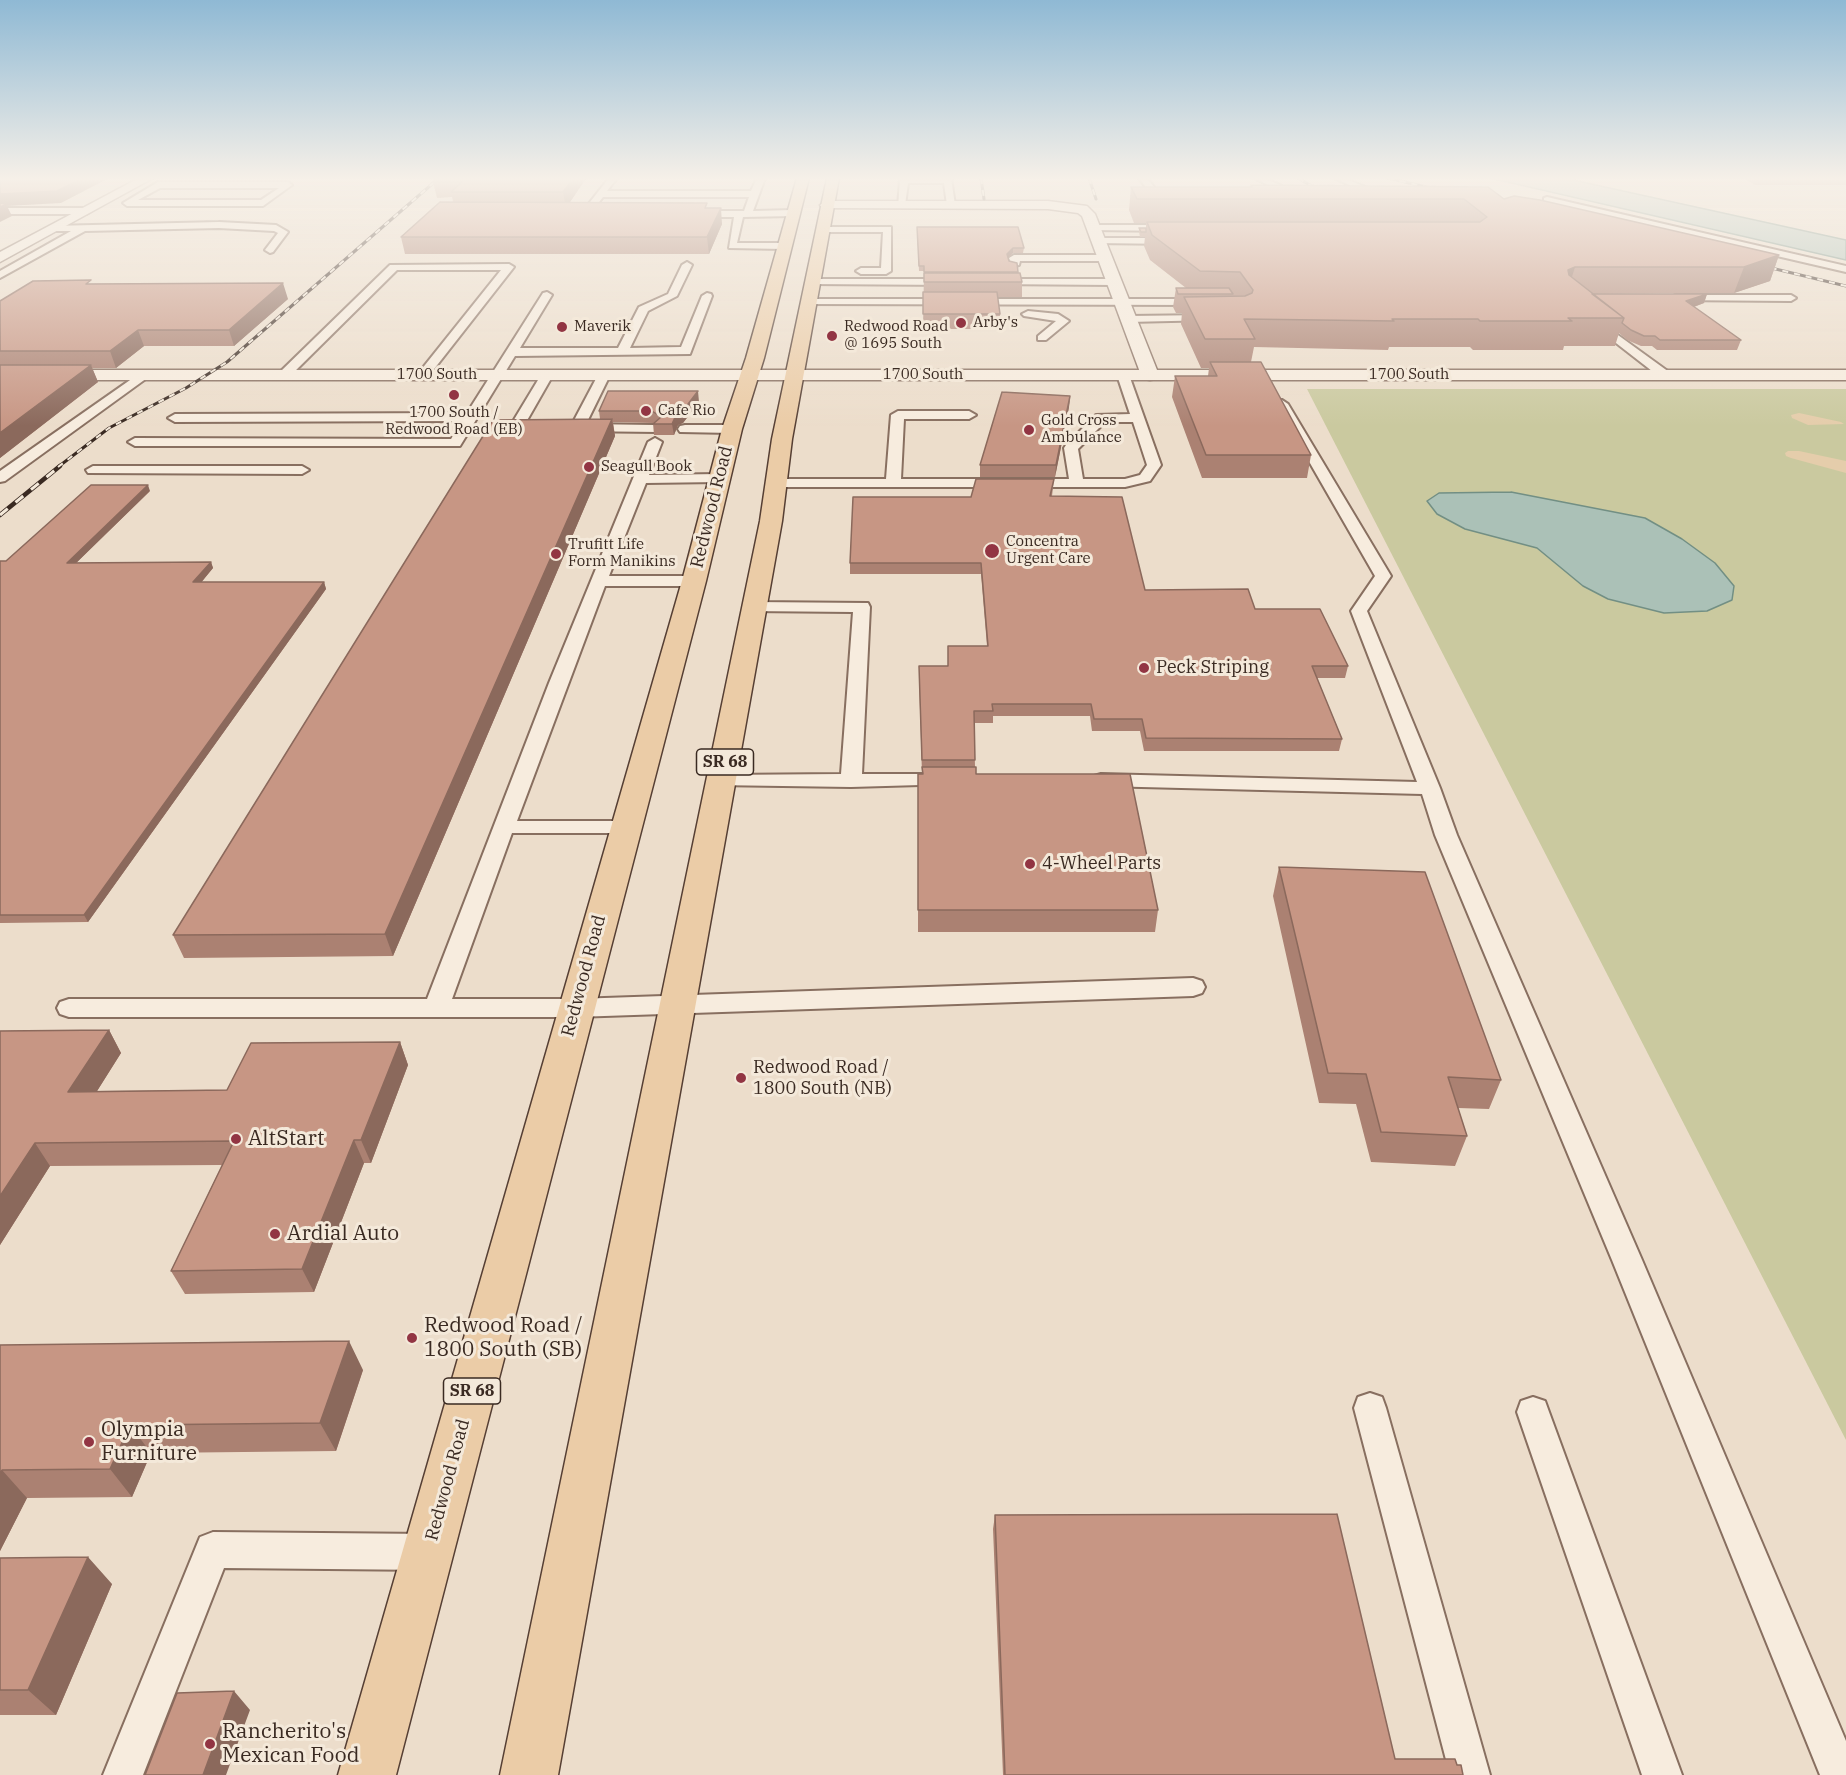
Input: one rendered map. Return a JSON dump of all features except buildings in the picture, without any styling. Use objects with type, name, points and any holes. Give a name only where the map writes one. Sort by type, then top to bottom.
[{"type":"main road","name":"Redwood Road","points":[[367,1775],[430,1552],[575,1008],[780,261]]},
{"type":"main road","name":"SR 68","points":[[529,1775],[754,607],[807,302],[817,274],[818,261]]},
{"type":"street","points":[[1106,261],[1150,375]]},
{"type":"street","name":"1700 South","points":[[0,375],[1846,375]]},
{"type":"lane","points":[[0,275],[25,261]]},
{"type":"lane","points":[[886,261],[886,271]]},
{"type":"lane","points":[[1015,261],[1016,268]]},
{"type":"lane","points":[[1035,261],[1110,271]]},
{"type":"lane","points":[[1810,261],[1846,269]]},
{"type":"lane","points":[[622,352],[643,309],[672,296],[687,265]]},
{"type":"lane","points":[[284,375],[394,267],[509,267],[423,375]]},
{"type":"lane","points":[[1016,268],[1110,271],[1046,282],[985,277],[1016,268]]},
{"type":"lane","points":[[817,274],[962,277],[886,271],[846,271]]},
{"type":"lane","points":[[135,442],[455,443],[547,295]]},
{"type":"lane","points":[[511,352],[686,351],[707,296]]},
{"type":"lane","points":[[1663,298],[1791,298]]},
{"type":"lane","points":[[807,302],[1210,302]]},
{"type":"lane","points":[[1581,310],[1665,375]]},
{"type":"lane","points":[[1009,314],[1044,315],[1063,321],[1042,339]]},
{"type":"lane","points":[[1128,319],[1219,318]]},
{"type":"lane","points":[[1622,344],[1616,347],[1616,351],[1643,375]]},
{"type":"lane","points":[[0,478],[143,375]]},
{"type":"lane","points":[[546,428],[516,428],[547,375]]},
{"type":"lane","points":[[436,1008],[640,479],[654,435],[572,428],[604,375]]},
{"type":"lane","points":[[776,483],[1125,483],[1145,478],[1154,465],[1123,375]]},
{"type":"lane","points":[[1265,375],[1383,576],[1359,611],[1430,788],[1446,835],[1622,1249],[1840,1775]]},
{"type":"lane","points":[[175,418],[475,412]]},
{"type":"lane","points":[[893,483],[898,415],[969,415]]},
{"type":"lane","points":[[1077,483],[1071,448],[1101,418],[1138,418]]},
{"type":"lane","points":[[685,429],[732,429]]},
{"type":"lane","points":[[93,470],[302,470]]},
{"type":"lane","points":[[640,479],[719,478]]},
{"type":"lane","points":[[599,581],[694,581]]},
{"type":"lane","points":[[754,607],[862,607],[850,781]]},
{"type":"lane","points":[[721,781],[967,780]]},
{"type":"lane","points":[[1083,780],[1430,788]]},
{"type":"lane","points":[[504,827],[625,827]]},
{"type":"lane","points":[[69,1008],[575,1008],[1193,987]]},
{"type":"lane","points":[[1370,1408],[1470,1775]]},
{"type":"lane","points":[[1533,1412],[1662,1775]]},
{"type":"lane","points":[[123,1775],[213,1550],[430,1552]]},
{"type":"green space","points":[[1307,389],[1846,389],[1846,1440]]},
{"type":"sand","points":[[1799,413],[1844,424],[1808,425],[1792,418],[1791,415]]},
{"type":"sand","points":[[1799,451],[1846,461],[1846,473],[1791,458],[1786,456],[1785,453]]},
{"type":"shaded area","points":[[1511,492],[1645,518],[1682,539],[1715,563],[1734,586],[1732,600],[1707,611],[1664,613],[1608,599],[1583,586],[1537,548],[1465,529],[1437,514],[1427,501],[1439,493]]},
{"type":"railway","points":[[58,467],[109,428],[186,388],[227,362],[344,261]]},
{"type":"railway","points":[[1759,265],[1846,286]]},
{"type":"railway","points":[[0,515],[60,466]]},
{"type":"place","name":"Arby's","points":[[961,323]]},
{"type":"place","name":"Maverik","points":[[562,327]]},
{"type":"place","name":"Redwood Road @ 1695 South","points":[[832,336]]},
{"type":"place","name":"1700 South / Redwood Road (EB)","points":[[454,395]]},
{"type":"place","name":"Cafe Rio","points":[[646,411]]},
{"type":"place","name":"Gold Cross Ambulance","points":[[1029,430]]},
{"type":"place","name":"Seagull Book","points":[[589,467]]},
{"type":"place","name":"Concentra Urgent Care","points":[[992,551]]},
{"type":"place","name":"Trufitt Life Form Manikins","points":[[556,554]]},
{"type":"place","name":"Peck Striping","points":[[1144,668]]},
{"type":"place","name":"4-Wheel Parts","points":[[1030,864]]},
{"type":"place","name":"Redwood Road / 1800 South (NB)","points":[[741,1078]]},
{"type":"place","name":"AltStart","points":[[236,1139]]},
{"type":"place","name":"Ardial Auto","points":[[275,1234]]},
{"type":"place","name":"Redwood Road / 1800 South (SB)","points":[[412,1338]]},
{"type":"place","name":"Olympia Furniture","points":[[89,1442]]},
{"type":"place","name":"Rancherito's Mexican Food","points":[[210,1744]]}]
